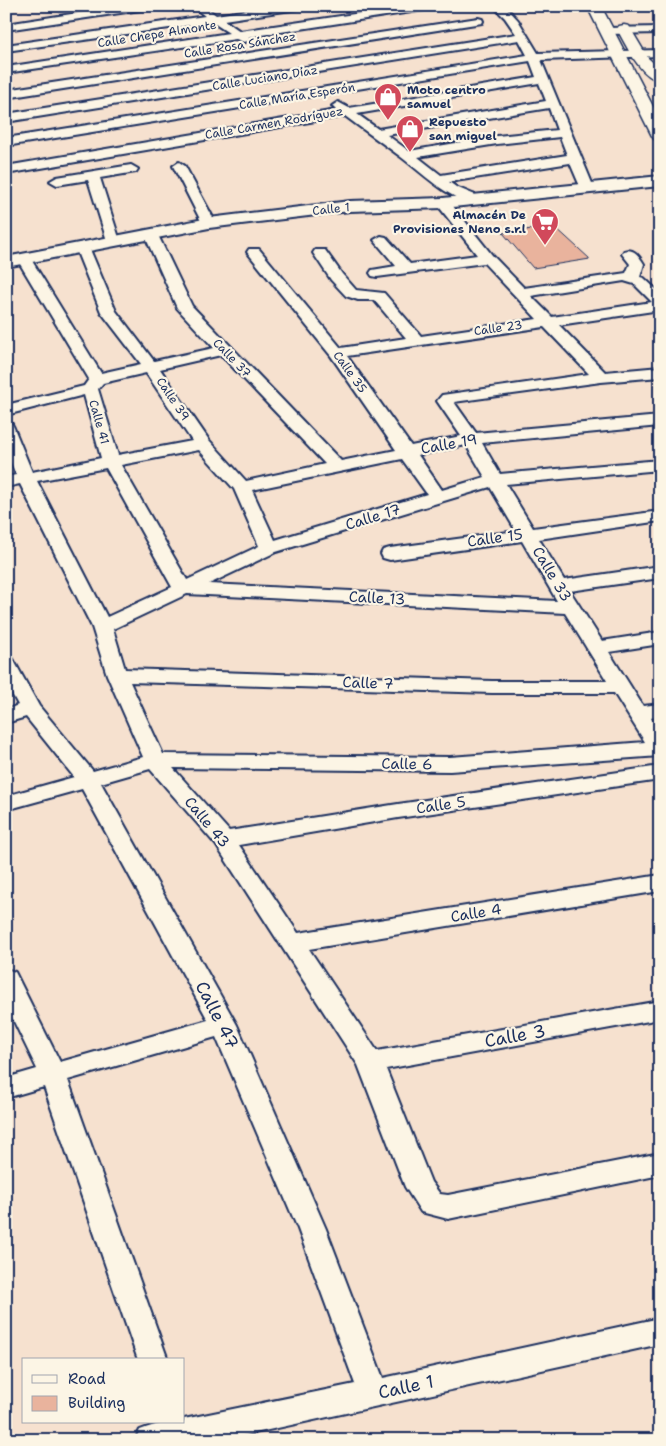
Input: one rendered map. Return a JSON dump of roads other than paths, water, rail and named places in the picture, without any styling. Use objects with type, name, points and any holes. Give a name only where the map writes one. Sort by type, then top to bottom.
[{"type":"main road","points":[[594,6],[660,136]]},
{"type":"main road","points":[[616,14],[638,55],[660,77]]},
{"type":"street","points":[[6,27],[147,6]]},
{"type":"street","points":[[197,6],[376,132],[437,180],[455,192],[475,200]]},
{"type":"street","points":[[6,48],[298,6]]},
{"type":"street","points":[[498,6],[521,34],[534,57],[587,188]]},
{"type":"street","name":"Calle Rosa Sánchez","points":[[6,94],[482,22],[439,8]]},
{"type":"street","name":"Calle Chepe Almonte","points":[[6,70],[239,35],[439,8]]},
{"type":"street","points":[[503,28],[521,34]]},
{"type":"street","points":[[606,31],[660,30]]},
{"type":"street","name":"Calle Luciano Díaz","points":[[6,118],[292,74],[521,34]]},
{"type":"street","name":"Calle María Esperón","points":[[6,142],[534,57],[660,53]]},
{"type":"street","points":[[100,56],[128,76]]},
{"type":"street","name":"Calle Carmen Rodríguez","points":[[6,170],[345,111],[543,79]]},
{"type":"street","points":[[376,132],[552,104]]},
{"type":"street","points":[[407,155],[497,140],[565,133]]},
{"type":"street","points":[[437,180],[512,166],[575,158]]},
{"type":"street","points":[[178,166],[210,223]]},
{"type":"street","points":[[57,182],[131,169]]},
{"type":"street","points":[[93,175],[113,241]]},
{"type":"street","name":"Calle 1","points":[[6,262],[210,223],[350,206],[443,203],[660,181]]},
{"type":"street","points":[[443,203],[487,258],[601,377],[660,372]]},
{"type":"street","name":"Calle 37","points":[[151,234],[185,308],[336,466]]},
{"type":"street","points":[[381,240],[407,269]]},
{"type":"street","name":"Calle 39","points":[[82,247],[109,312],[150,366],[203,444],[242,487],[269,548]]},
{"type":"street","name":"Calle 35","points":[[254,252],[337,353],[438,497]]},
{"type":"street","points":[[320,253],[349,293],[357,296],[372,294],[379,296],[416,340]]},
{"type":"street","points":[[629,254],[637,264],[632,278]]},
{"type":"street","points":[[377,273],[487,258]]},
{"type":"street","name":"Calle 41","points":[[24,259],[93,384],[111,462],[182,588]]},
{"type":"street","points":[[519,293],[619,278],[632,278],[644,284],[660,303]]},
{"type":"street","name":"Calle 23","points":[[337,353],[660,303]]},
{"type":"street","points":[[6,410],[150,366],[224,350]]},
{"type":"street","name":"Calle 33","points":[[601,377],[445,399],[471,439],[619,687],[659,749]]},
{"type":"street","name":"Calle 19","points":[[242,487],[471,439],[660,421]]},
{"type":"street","name":"Calle 43","points":[[6,428],[16,480],[102,626],[117,675],[155,761],[224,840],[370,1062],[419,1187],[431,1204],[448,1207],[660,1164]]},
{"type":"street","points":[[16,480],[203,444]]},
{"type":"street","name":"Calle 17","points":[[102,626],[269,548],[494,480],[660,466]]},
{"type":"street","name":"Calle 15","points":[[390,554],[660,516]]},
{"type":"street","points":[[558,587],[660,572]]},
{"type":"street","name":"Calle 13","points":[[182,588],[572,608]]},
{"type":"street","points":[[597,648],[660,638]]},
{"type":"street","name":"Calle 47","points":[[6,663],[30,708],[88,779],[224,1025],[312,1228],[374,1394]]},
{"type":"street","name":"Calle 7","points":[[117,675],[492,687],[619,687]]},
{"type":"street","points":[[6,717],[30,708]]},
{"type":"street","points":[[636,713],[660,710]]},
{"type":"street","name":"Calle 6","points":[[6,803],[155,761],[450,764],[659,749]]},
{"type":"street","name":"Calle 5","points":[[224,840],[408,810],[660,773]]},
{"type":"street","name":"Calle 4","points":[[292,943],[660,883]]},
{"type":"street","points":[[6,978],[53,1075],[152,1358]]},
{"type":"street","name":"Calle 3","points":[[370,1062],[660,1010]]},
{"type":"street","points":[[6,1088],[224,1025]]},
{"type":"street","name":"Calle 1","points":[[168,1432],[374,1394],[660,1332]]},
{"type":"place","name":"Moto centro samuel","points":[[388,121]]},
{"type":"place","name":"Repuesto san miguel","points":[[410,153]]},
{"type":"place","name":"Almacén De Provisiones Neno s.r.l","points":[[545,246]]}]
